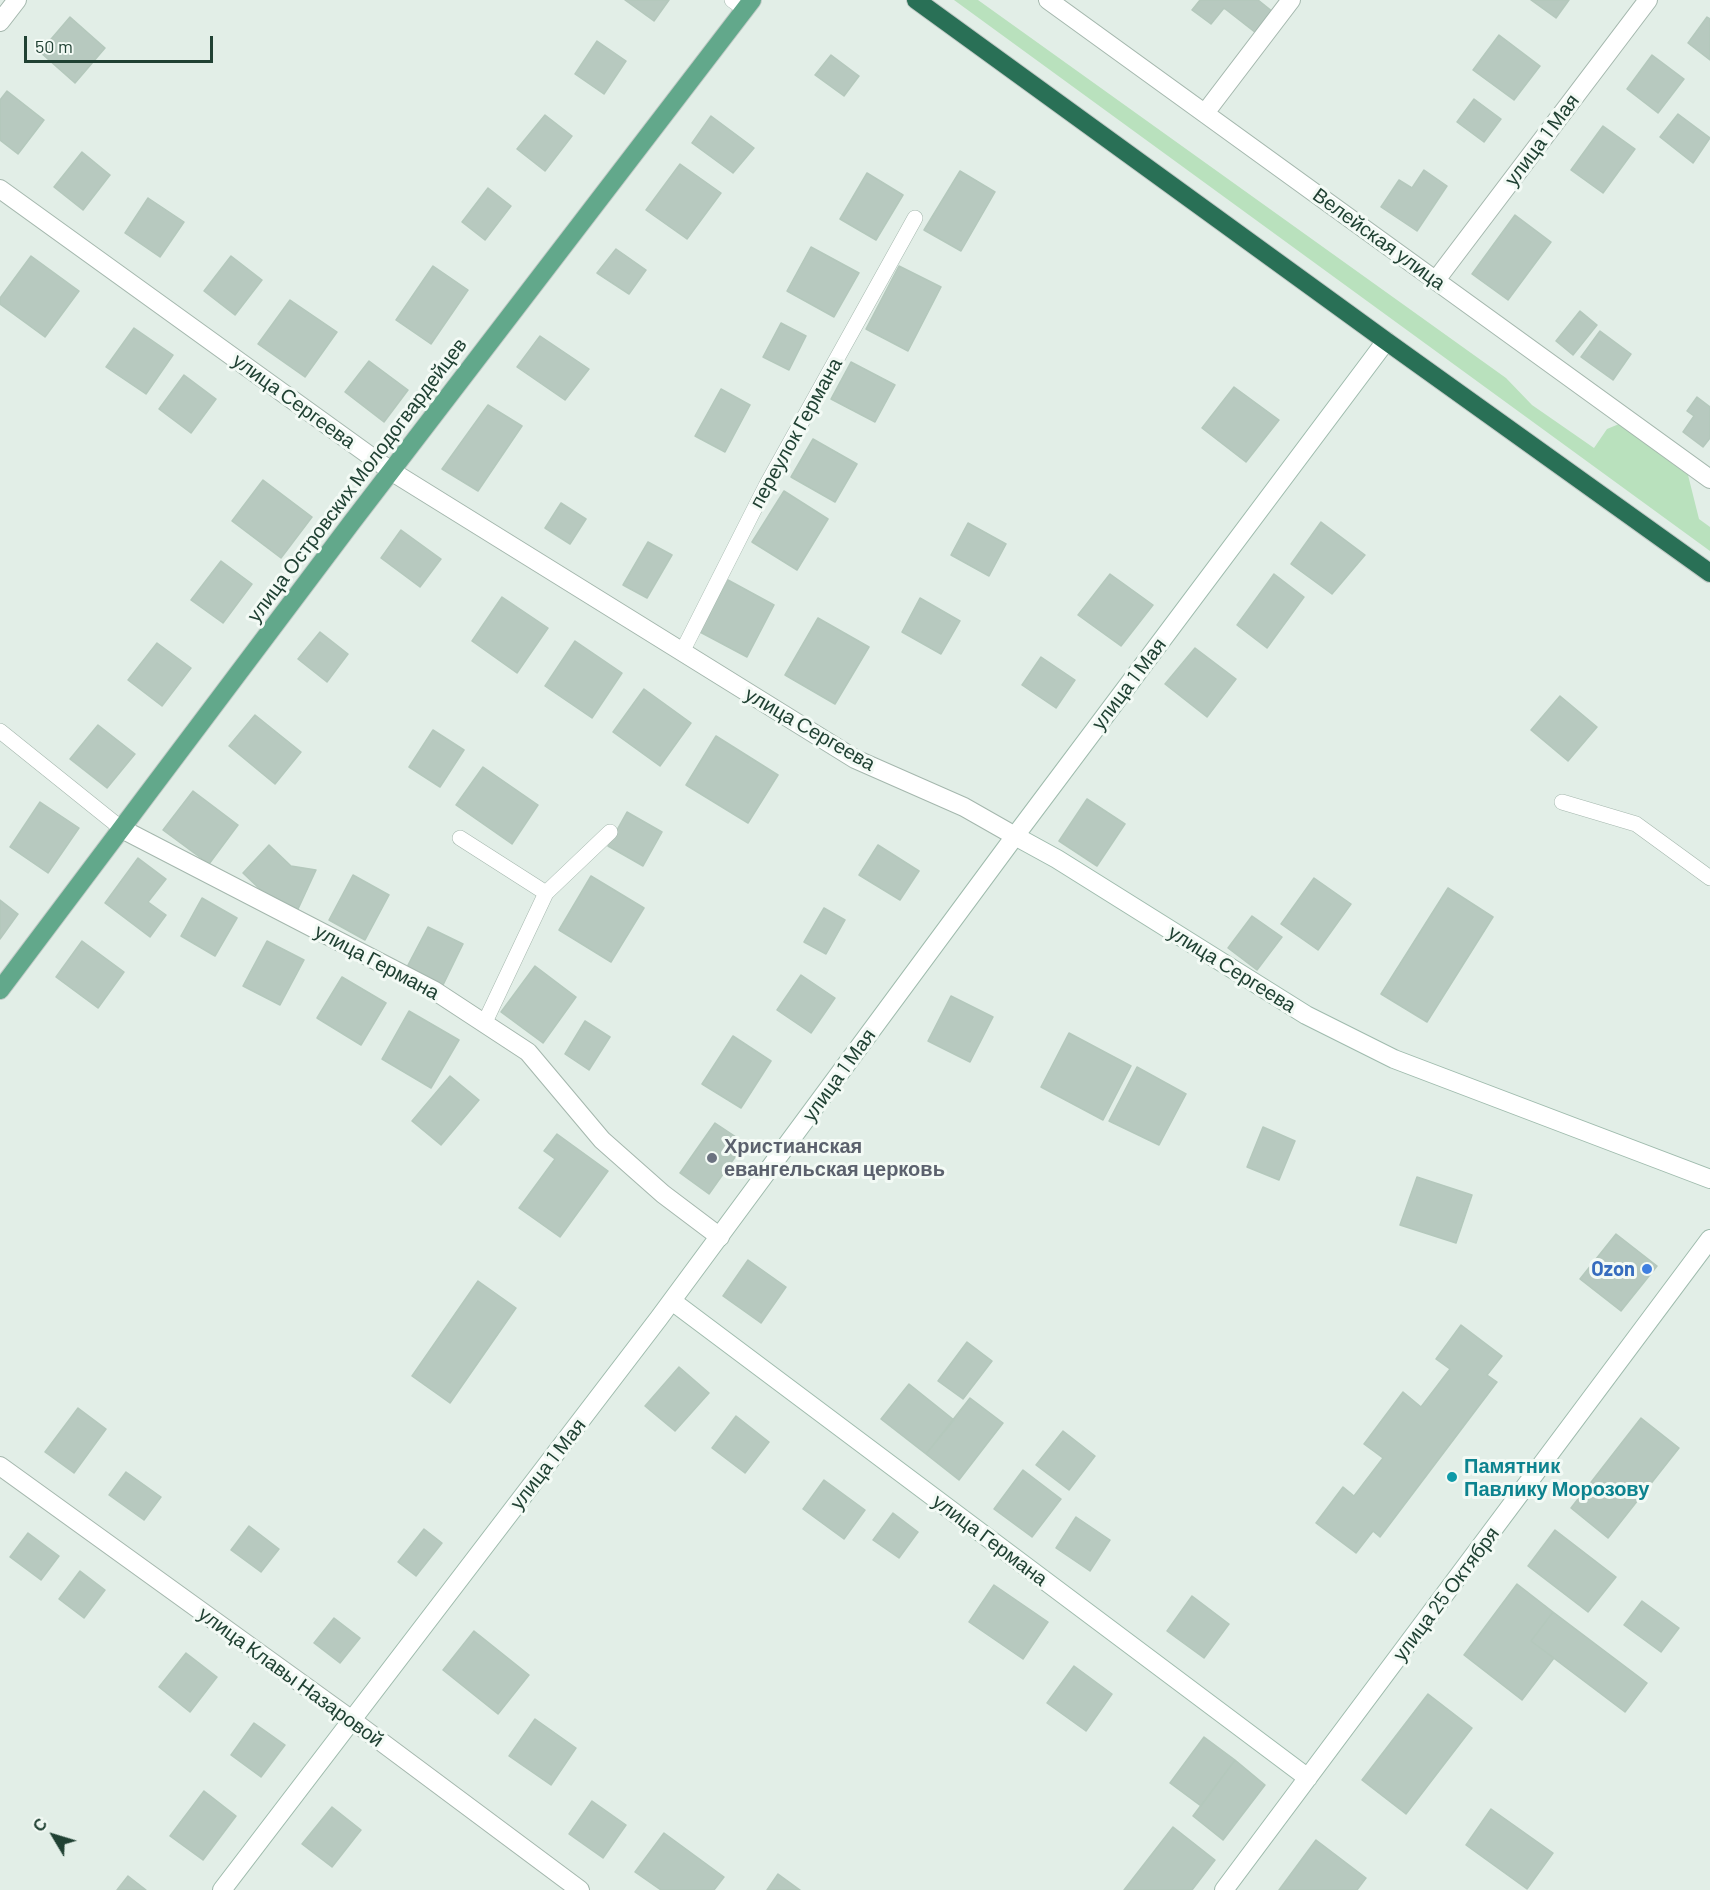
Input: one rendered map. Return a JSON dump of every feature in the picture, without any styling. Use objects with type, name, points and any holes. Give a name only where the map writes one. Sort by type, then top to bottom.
[{"type":"highway","points":[[916,0],[1386,342],[1710,573]]},
{"type":"main road","name":"улица Островских Молодогвардейцев","points":[[0,990],[743,3]]},
{"type":"street","points":[[0,22],[17,0]]},
{"type":"street","name":"Велейская улица","points":[[1048,0],[1710,479]]},
{"type":"street","points":[[1205,113],[1291,0]]},
{"type":"street","name":"улица 1 Мая","points":[[1436,280],[1648,0]]},
{"type":"street","name":"улица Сергеева","points":[[0,189],[391,471],[855,759],[964,807],[1057,860],[1306,1015],[1394,1059],[1710,1179]]},
{"type":"street","name":"улица 1 Мая","points":[[222,1890],[672,1301],[1015,836],[1386,342]]},
{"type":"street","name":"улица Германа","points":[[122,829],[435,992],[528,1053],[602,1140],[663,1194],[720,1237]]},
{"type":"street","name":"улица 25 Октября","points":[[1224,1890],[1710,1239]]},
{"type":"street","name":"улица Германа","points":[[672,1301],[1308,1778]]},
{"type":"street","name":"улица Клавы Назаровой","points":[[0,1466],[352,1720],[580,1890]]},
{"type":"lane","name":"переулок Германа","points":[[682,652],[766,486],[915,218]]},
{"type":"lane","name":"улица Германа","points":[[0,731],[122,829]]},
{"type":"lane","points":[[1562,802],[1636,824],[1710,878]]},
{"type":"lane","points":[[484,1024],[546,893],[610,832]]},
{"type":"lane","points":[[460,838],[546,893]]},
{"type":"green space","points":[[954,0],[978,0],[1506,378],[1532,405],[1594,448],[1607,429],[1619,424],[1688,475],[1699,519],[1710,527],[1710,551]]},
{"type":"building","points":[[625,0],[669,0],[654,21]]},
{"type":"building","points":[[1200,0],[1258,0],[1273,12],[1256,33],[1224,8],[1211,24],[1192,10]]},
{"type":"building","points":[[1531,0],[1569,0],[1556,18]]},
{"type":"building","points":[[70,17],[105,48],[75,83],[40,52]]},
{"type":"building","points":[[1707,17],[1710,19],[1710,60],[1688,43]]},
{"type":"building","points":[[1499,35],[1540,66],[1514,100],[1473,70]]},
{"type":"building","points":[[597,41],[626,61],[604,94],[575,74]]},
{"type":"building","points":[[831,55],[859,76],[844,96],[815,75]]},
{"type":"building","points":[[1652,55],[1684,79],[1658,113],[1627,89]]},
{"type":"building","points":[[7,91],[44,120],[18,154],[0,140],[0,100]]},
{"type":"building","points":[[1474,99],[1501,119],[1484,142],[1457,122]]},
{"type":"building","points":[[1678,114],[1710,138],[1693,163],[1660,137]]},
{"type":"building","points":[[545,115],[572,136],[545,171],[517,149]]},
{"type":"building","points":[[711,116],[754,148],[733,173],[692,143]]},
{"type":"building","points":[[1603,126],[1635,149],[1603,193],[1571,170]]},
{"type":"building","points":[[82,152],[110,175],[83,210],[54,187]]},
{"type":"building","points":[[680,164],[721,193],[687,239],[646,210]]},
{"type":"building","points":[[1424,170],[1447,186],[1417,231],[1381,207],[1399,180],[1412,188]]},
{"type":"building","points":[[960,171],[995,192],[961,251],[924,230]]},
{"type":"building","points":[[867,173],[903,195],[876,240],[840,219]]},
{"type":"building","points":[[488,188],[511,206],[485,240],[462,222]]},
{"type":"building","points":[[148,198],[184,222],[160,257],[125,233]]},
{"type":"building","points":[[1515,215],[1551,242],[1508,300],[1472,274]]},
{"type":"building","points":[[811,247],[859,273],[834,317],[787,291]]},
{"type":"building","points":[[616,249],[646,270],[629,294],[597,273]]},
{"type":"building","points":[[31,256],[79,291],[45,337],[0,304],[0,298]]},
{"type":"building","points":[[231,256],[262,280],[235,315],[204,291]]},
{"type":"building","points":[[433,266],[468,290],[431,344],[396,320]]},
{"type":"building","points":[[899,266],[941,287],[908,351],[866,329]]},
{"type":"building","points":[[290,300],[337,332],[305,377],[258,344]]},
{"type":"building","points":[[1580,311],[1597,325],[1573,355],[1556,341]]},
{"type":"building","points":[[781,323],[806,336],[789,370],[763,357]]},
{"type":"building","points":[[134,328],[173,355],[146,394],[106,367]]},
{"type":"building","points":[[1600,331],[1631,354],[1613,380],[1581,357]]},
{"type":"building","points":[[540,336],[589,369],[565,400],[517,367]]},
{"type":"building","points":[[369,361],[408,390],[384,422],[345,392]]},
{"type":"building","points":[[851,362],[895,385],[875,422],[831,399]]},
{"type":"building","points":[[184,375],[216,399],[191,433],[159,409]]},
{"type":"building","points":[[1234,387],[1279,420],[1246,462],[1202,428]]},
{"type":"building","points":[[721,389],[750,405],[725,452],[695,436]]},
{"type":"building","points":[[1697,397],[1710,407],[1710,438],[1703,447],[1683,432],[1694,416],[1687,411]]},
{"type":"building","points":[[488,405],[522,426],[478,491],[442,469]]},
{"type":"building","points":[[813,439],[857,464],[835,502],[791,477]]},
{"type":"building","points":[[263,480],[312,517],[281,558],[232,521]]},
{"type":"building","points":[[784,491],[828,519],[797,570],[752,542]]},
{"type":"building","points":[[561,503],[586,519],[570,544],[545,528]]},
{"type":"building","points":[[1321,522],[1365,555],[1332,594],[1291,564]]},
{"type":"building","points":[[968,523],[1006,544],[989,576],[951,555]]},
{"type":"building","points":[[401,530],[441,559],[420,587],[381,558]]},
{"type":"building","points":[[648,542],[672,555],[647,598],[623,585]]},
{"type":"building","points":[[221,561],[252,584],[223,623],[191,600]]},
{"type":"building","points":[[1110,574],[1153,605],[1121,646],[1078,615]]},
{"type":"building","points":[[1274,574],[1304,597],[1267,648],[1237,625]]},
{"type":"building","points":[[728,580],[774,605],[747,657],[700,632]]},
{"type":"building","points":[[502,597],[548,628],[517,673],[472,641]]},
{"type":"building","points":[[920,598],[960,621],[941,654],[902,632]]},
{"type":"building","points":[[818,618],[869,647],[835,704],[785,675]]},
{"type":"building","points":[[320,632],[348,654],[327,682],[298,659]]},
{"type":"building","points":[[575,641],[622,673],[592,718],[545,686]]},
{"type":"building","points":[[157,643],[191,668],[162,706],[128,680]]},
{"type":"building","points":[[1195,648],[1236,679],[1207,717],[1165,684]]},
{"type":"building","points":[[1041,657],[1075,680],[1056,708],[1022,685]]},
{"type":"building","points":[[644,689],[691,723],[660,766],[613,732]]},
{"type":"building","points":[[1560,696],[1597,727],[1568,761],[1531,730]]},
{"type":"building","points":[[255,715],[301,752],[275,784],[229,746]]},
{"type":"building","points":[[98,725],[135,754],[107,788],[70,759]]},
{"type":"building","points":[[433,730],[464,750],[440,787],[409,767]]},
{"type":"building","points":[[716,736],[778,775],[748,823],[686,785]]},
{"type":"building","points":[[483,767],[538,805],[512,844],[456,805]]},
{"type":"building","points":[[193,791],[238,825],[209,864],[163,830]]},
{"type":"building","points":[[1087,799],[1125,824],[1097,866],[1059,841]]},
{"type":"building","points":[[40,802],[79,828],[48,873],[10,847]]},
{"type":"building","points":[[627,812],[662,832],[643,866],[608,846]]},
{"type":"building","points":[[269,845],[291,866],[316,870],[298,909],[264,893],[243,873]]},
{"type":"building","points":[[878,845],[919,871],[900,900],[859,875]]},
{"type":"building","points":[[138,858],[166,879],[148,902],[166,915],[150,937],[105,903]]},
{"type":"building","points":[[353,875],[389,895],[365,940],[329,920]]},
{"type":"building","points":[[591,876],[644,908],[611,962],[559,930]]},
{"type":"building","points":[[1314,878],[1351,904],[1318,950],[1281,924]]},
{"type":"building","points":[[1448,888],[1493,917],[1427,1022],[1381,994]]},
{"type":"building","points":[[202,898],[237,918],[215,956],[181,936]]},
{"type":"building","points":[[0,900],[18,914],[0,939]]},
{"type":"building","points":[[824,908],[845,920],[826,954],[804,942]]},
{"type":"building","points":[[1252,916],[1282,937],[1257,970],[1228,948]]},
{"type":"building","points":[[428,927],[463,944],[443,985],[407,967]]},
{"type":"building","points":[[82,941],[124,972],[98,1008],[56,977]]},
{"type":"building","points":[[267,941],[304,960],[280,1005],[243,986]]},
{"type":"building","points":[[535,966],[576,997],[543,1043],[501,1012]]},
{"type":"building","points":[[801,975],[835,998],[811,1033],[777,1010]]},
{"type":"building","points":[[342,977],[386,1003],[361,1045],[317,1018]]},
{"type":"building","points":[[951,996],[993,1017],[970,1062],[928,1041]]},
{"type":"building","points":[[409,1011],[459,1040],[431,1088],[382,1059]]},
{"type":"building","points":[[585,1021],[610,1037],[589,1070],[565,1054]]},
{"type":"building","points":[[1069,1033],[1131,1066],[1103,1120],[1041,1087]]},
{"type":"building","points":[[733,1036],[771,1061],[741,1108],[702,1084]]},
{"type":"building","points":[[1137,1067],[1186,1094],[1159,1145],[1109,1121]]},
{"type":"building","points":[[450,1076],[479,1100],[441,1145],[412,1121]]},
{"type":"building","name":"Христианская евангельская церковь","points":[[715,1123],[745,1143],[709,1194],[680,1173]]},
{"type":"building","points":[[1263,1127],[1295,1141],[1279,1180],[1247,1167]]},
{"type":"building","points":[[557,1134],[608,1171],[560,1237],[519,1208],[555,1159],[544,1151]]},
{"type":"building","points":[[1417,1177],[1472,1195],[1456,1243],[1400,1225]]},
{"type":"building","points":[[1616,1234],[1657,1266],[1621,1311],[1580,1279]]},
{"type":"building","points":[[748,1260],[786,1287],[761,1323],[723,1296]]},
{"type":"building","points":[[478,1281],[516,1308],[450,1403],[412,1376]]},
{"type":"building","points":[[1461,1325],[1502,1356],[1487,1375],[1497,1382],[1380,1537],[1373,1531],[1356,1553],[1316,1523],[1343,1487],[1354,1496],[1383,1458],[1364,1444],[1403,1392],[1421,1407],[1450,1369],[1436,1359]]},
{"type":"building","points":[[967,1342],[992,1361],[963,1399],[938,1381]]},
{"type":"building","points":[[679,1367],[709,1393],[675,1431],[645,1406]]},
{"type":"building","points":[[909,1384],[954,1420],[926,1454],[881,1419]]},
{"type":"building","points":[[970,1398],[1003,1423],[959,1480],[926,1454]]},
{"type":"building","points":[[78,1408],[106,1429],[74,1473],[45,1452]]},
{"type":"building","points":[[736,1416],[769,1442],[745,1473],[712,1448]]},
{"type":"building","points":[[1641,1418],[1679,1448],[1608,1538],[1571,1508]]},
{"type":"building","points":[[1063,1431],[1095,1456],[1069,1490],[1036,1465]]},
{"type":"building","points":[[1023,1470],[1061,1499],[1032,1537],[994,1509]]},
{"type":"building","points":[[126,1472],[161,1497],[144,1520],[109,1495]]},
{"type":"building","points":[[824,1480],[865,1510],[844,1539],[803,1509]]},
{"type":"building","points":[[893,1513],[918,1532],[899,1558],[873,1540]]},
{"type":"building","points":[[1076,1517],[1110,1540],[1090,1571],[1056,1548]]},
{"type":"building","points":[[249,1526],[279,1549],[261,1572],[231,1550]]},
{"type":"building","points":[[424,1529],[442,1543],[416,1576],[398,1562]]},
{"type":"building","points":[[1555,1530],[1616,1577],[1588,1612],[1528,1566]]},
{"type":"building","points":[[28,1533],[59,1556],[41,1580],[10,1557]]},
{"type":"building","points":[[80,1571],[105,1590],[84,1618],[59,1599]]},
{"type":"building","points":[[1517,1584],[1553,1612],[1531,1641],[1554,1658],[1522,1700],[1464,1655]]},
{"type":"building","points":[[994,1585],[1048,1622],[1023,1659],[969,1622]]},
{"type":"building","points":[[1192,1596],[1229,1624],[1204,1658],[1167,1631]]},
{"type":"building","points":[[1642,1601],[1679,1628],[1661,1652],[1624,1625]]},
{"type":"building","points":[[1553,1612],[1647,1683],[1625,1712],[1531,1641]]},
{"type":"building","points":[[334,1618],[360,1638],[340,1663],[314,1643]]},
{"type":"building","points":[[474,1631],[529,1675],[498,1714],[443,1670]]},
{"type":"building","points":[[186,1653],[217,1677],[190,1712],[159,1687]]},
{"type":"building","points":[[1074,1666],[1112,1694],[1086,1731],[1047,1703]]},
{"type":"building","points":[[1428,1694],[1472,1728],[1406,1814],[1362,1780]]},
{"type":"building","points":[[535,1719],[576,1748],[551,1785],[509,1756]]},
{"type":"building","points":[[254,1723],[285,1745],[261,1777],[231,1755]]},
{"type":"building","points":[[1204,1737],[1235,1760],[1201,1806],[1170,1783]]},
{"type":"building","points":[[1235,1760],[1265,1785],[1223,1840],[1193,1816]]},
{"type":"building","points":[[204,1791],[236,1816],[203,1860],[170,1836]]},
{"type":"building","points":[[592,1801],[626,1825],[603,1858],[569,1834]]},
{"type":"building","points":[[332,1807],[361,1830],[332,1867],[302,1844]]},
{"type":"building","points":[[1491,1809],[1553,1853],[1527,1889],[1466,1845]]},
{"type":"building","points":[[1173,1827],[1215,1860],[1192,1890],[1124,1890]]},
{"type":"building","points":[[664,1833],[724,1877],[714,1890],[661,1890],[635,1872]]},
{"type":"building","points":[[1316,1840],[1366,1878],[1357,1890],[1279,1890]]},
{"type":"building","points":[[778,1874],[800,1890],[767,1890]]},
{"type":"building","points":[[128,1876],[146,1890],[117,1890]]},
{"type":"place","name":"Христианская евангельская церковь","points":[[712,1158]]},
{"type":"place","name":"Ozon","points":[[1647,1269]]},
{"type":"place","name":"Памятник Павлику Морозову","points":[[1452,1477]]}]
